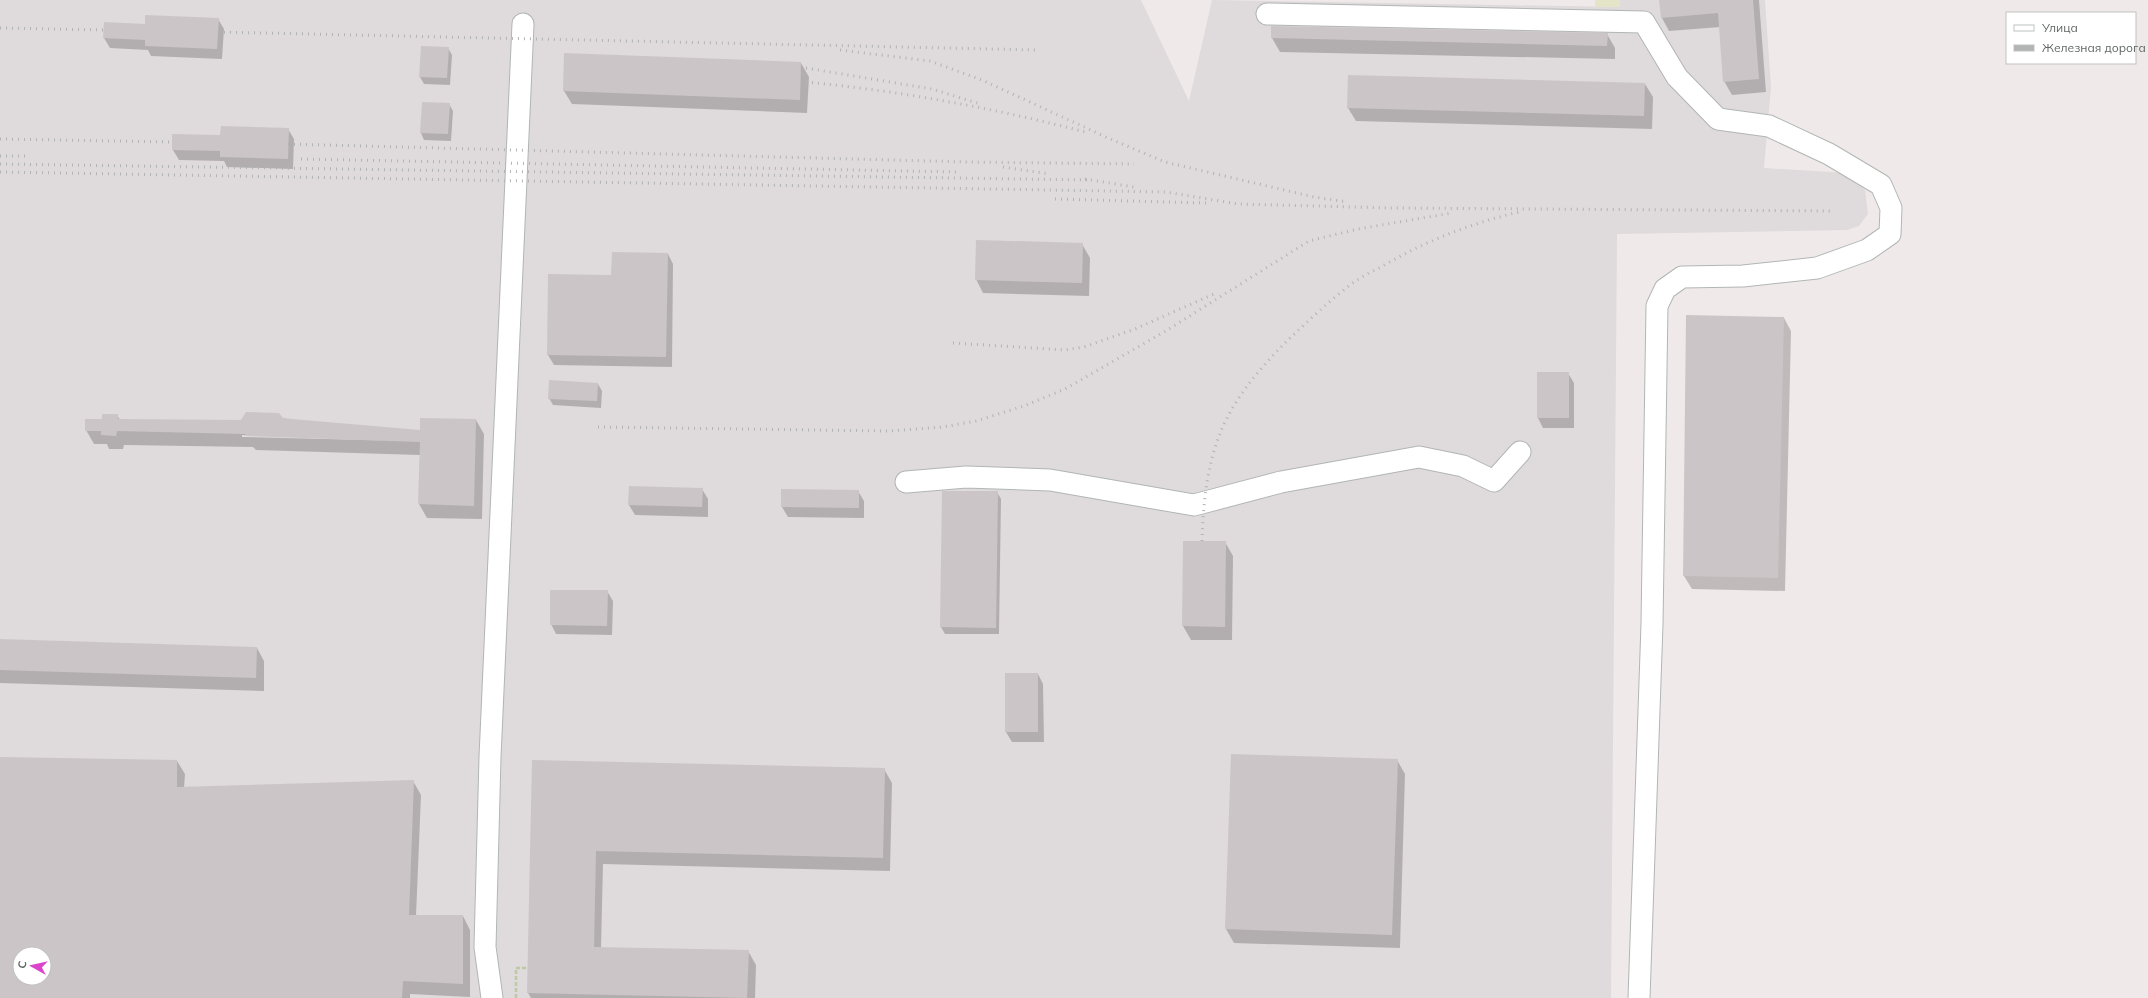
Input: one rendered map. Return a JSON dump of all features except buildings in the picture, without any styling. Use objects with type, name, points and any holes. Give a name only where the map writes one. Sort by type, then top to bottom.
[{"type":"lane","points":[[1267,14],[1644,22],[1677,77],[1718,119],[1769,126],[1829,154],[1881,185],[1891,208],[1890,234],[1867,250],[1816,268],[1743,276],[1682,277],[1665,289],[1657,306],[1652,624],[1639,998]]},
{"type":"lane","points":[[492,998],[485,947],[490,757],[523,24]]},
{"type":"lane","points":[[906,482],[966,477],[1050,480],[1194,506],[1281,482],[1418,457],[1463,466],[1494,481],[1520,452]]},
{"type":"path","points":[[516,998],[516,968],[527,968]]},
{"type":"shaded area","points":[[0,0],[1141,0],[1189,101],[1212,0],[1620,7],[1620,0],[1765,0],[1771,87],[1764,168],[1847,173],[1865,190],[1868,214],[1859,226],[1847,230],[1617,234],[1611,998],[0,998]]},
{"type":"green space","points":[[1595,0],[1620,0],[1620,7],[1595,7]]},
{"type":"railway","points":[[0,28],[104,30]]},
{"type":"railway","points":[[218,32],[1038,50]]},
{"type":"railway","points":[[840,50],[930,61],[982,80],[1108,138],[1165,162],[1314,197],[1348,202]]},
{"type":"railway","points":[[806,68],[932,89],[977,103]]},
{"type":"railway","points":[[806,82],[876,90],[947,101],[1016,115],[1085,132]]},
{"type":"railway","points":[[0,139],[172,142]]},
{"type":"railway","points":[[288,144],[967,162],[1134,164]]},
{"type":"railway","points":[[0,156],[27,156]]},
{"type":"railway","points":[[301,159],[957,172]]},
{"type":"railway","points":[[0,164],[1090,180]]},
{"type":"railway","points":[[1003,167],[1050,174]]},
{"type":"railway","points":[[0,172],[1166,192],[1238,204],[1392,208],[1832,211]]},
{"type":"railway","points":[[1085,179],[1134,187]]},
{"type":"railway","points":[[1055,199],[1206,203]]},
{"type":"railway","points":[[1202,541],[1203,513],[1209,471],[1221,431],[1241,394],[1277,351],[1326,305],[1357,280],[1430,242],[1464,228],[1519,212]]},
{"type":"railway","points":[[598,427],[889,431],[943,427],[976,421],[1024,406],[1065,389],[1169,329],[1309,241],[1358,229],[1452,213]]},
{"type":"railway","points":[[953,343],[1065,350],[1084,347],[1135,329],[1214,294]]}]
